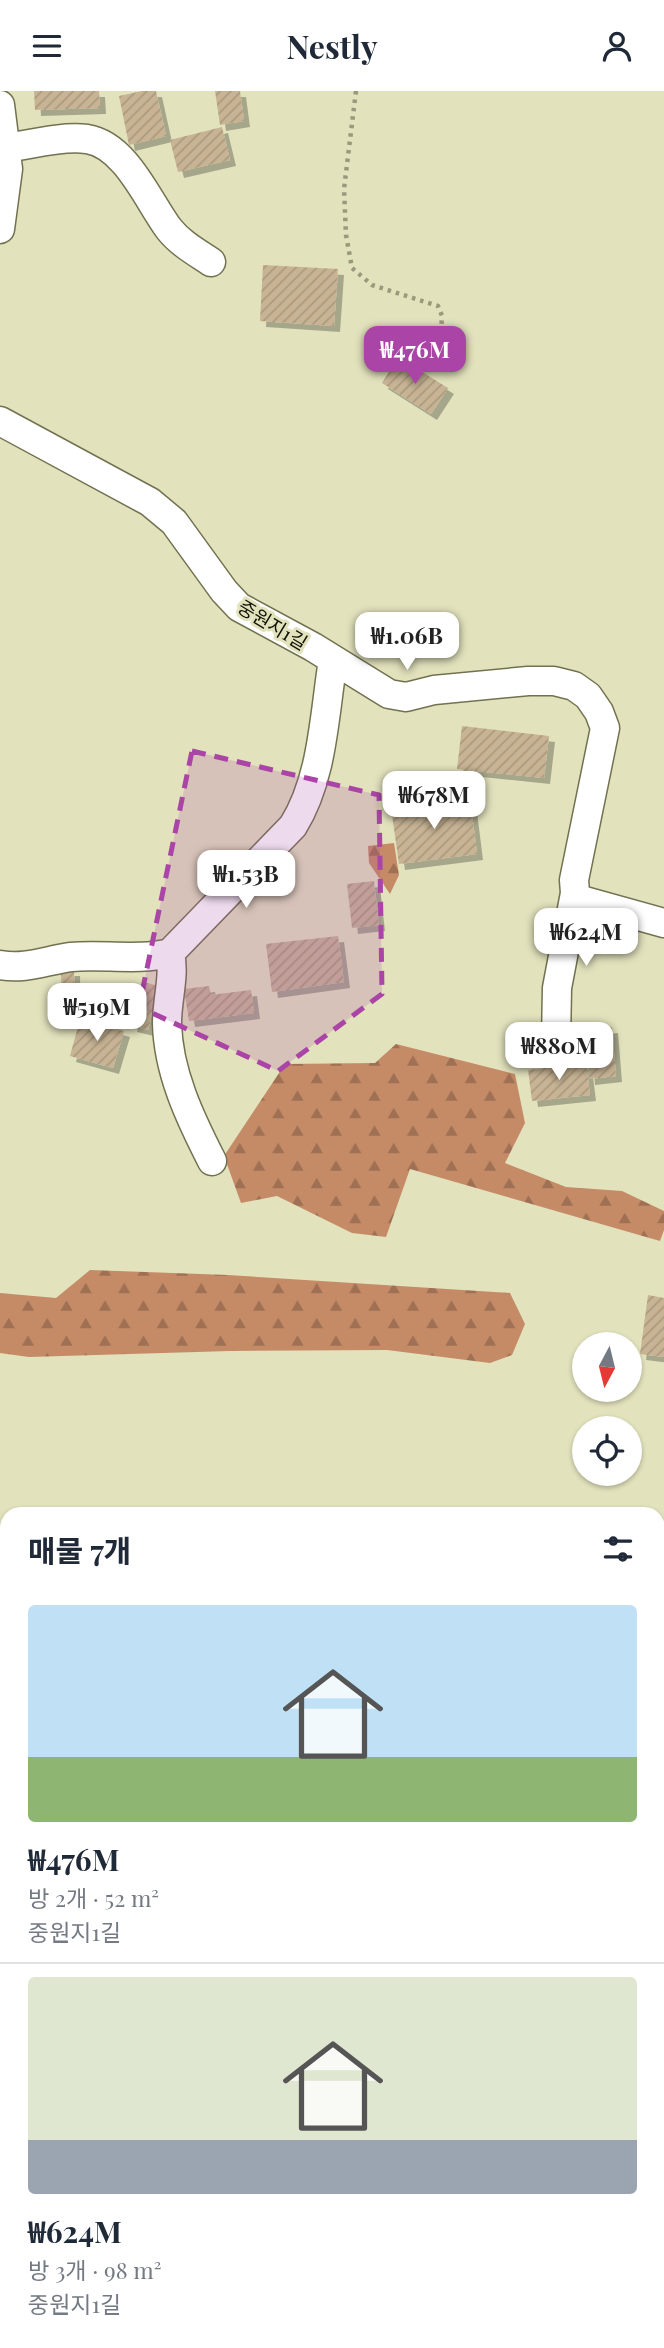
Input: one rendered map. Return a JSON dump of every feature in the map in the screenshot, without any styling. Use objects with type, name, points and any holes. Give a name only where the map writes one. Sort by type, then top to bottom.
[{"type":"street","points":[[0,105],[8,169],[0,229]]},
{"type":"street","points":[[7,148],[68,139],[99,142],[129,168],[170,230],[185,245],[211,262]]},
{"type":"street","name":"중원지1길","points":[[0,421],[150,502],[174,522],[224,591],[239,607],[389,694],[406,697],[434,690],[554,681],[574,686],[588,696],[599,712],[605,728],[574,880],[575,893],[558,988],[556,1040]]},
{"type":"street","points":[[0,965],[30,966],[69,957],[154,957],[170,953],[293,827],[305,807],[313,784],[332,660]]},
{"type":"street","points":[[575,893],[581,900],[664,923]]},
{"type":"street","points":[[170,953],[172,965],[167,1025],[171,1047],[189,1115],[212,1161]]},
{"type":"path","points":[[356,91],[344,189],[346,235],[352,268],[372,285],[438,306],[442,316],[439,364]]},
{"type":"highlighted area","points":[[192,751],[379,795],[382,994],[278,1071],[139,1007]]},
{"type":"green space","points":[[394,843],[399,875],[390,894],[369,863],[368,846]]},
{"type":"green space","points":[[396,1044],[515,1074],[525,1123],[505,1163],[566,1187],[622,1191],[664,1211],[664,1230],[660,1241],[410,1169],[386,1237],[352,1233],[277,1196],[241,1203],[224,1156],[285,1064],[375,1063]]},
{"type":"green space","points":[[90,1270],[228,1275],[510,1293],[525,1324],[512,1355],[490,1363],[387,1350],[29,1357],[0,1353],[0,1293],[56,1298]]},
{"type":"building","points":[[34,91],[99,91],[100,108],[35,110]]},
{"type":"building","points":[[156,91],[166,136],[129,145],[119,96]]},
{"type":"building","points":[[215,91],[240,91],[244,121],[220,125]]},
{"type":"building","points":[[222,127],[230,160],[178,172],[170,140]]},
{"type":"building","points":[[263,265],[338,269],[334,326],[260,321]]},
{"type":"building","points":[[398,357],[448,388],[431,414],[382,383]]},
{"type":"building","points":[[462,726],[549,736],[544,778],[457,769]]},
{"type":"building","points":[[470,798],[477,854],[399,864],[391,808]]},
{"type":"building","points":[[374,881],[379,925],[352,928],[347,884]]},
{"type":"building","points":[[338,936],[344,982],[272,992],[266,944]]},
{"type":"building","points":[[61,970],[74,970],[75,1017],[62,1017]]},
{"type":"building","points":[[143,982],[159,986],[148,1030],[131,1026]]},
{"type":"building","points":[[209,986],[211,995],[251,990],[254,1013],[189,1021],[184,989]]},
{"type":"building","points":[[80,1019],[124,1031],[113,1068],[70,1056]]},
{"type":"building","points":[[612,1027],[616,1076],[589,1079],[585,1030]]},
{"type":"building","points":[[586,1063],[590,1095],[532,1101],[528,1070]]},
{"type":"building","points":[[648,1295],[664,1298],[664,1357],[642,1354]]}]
